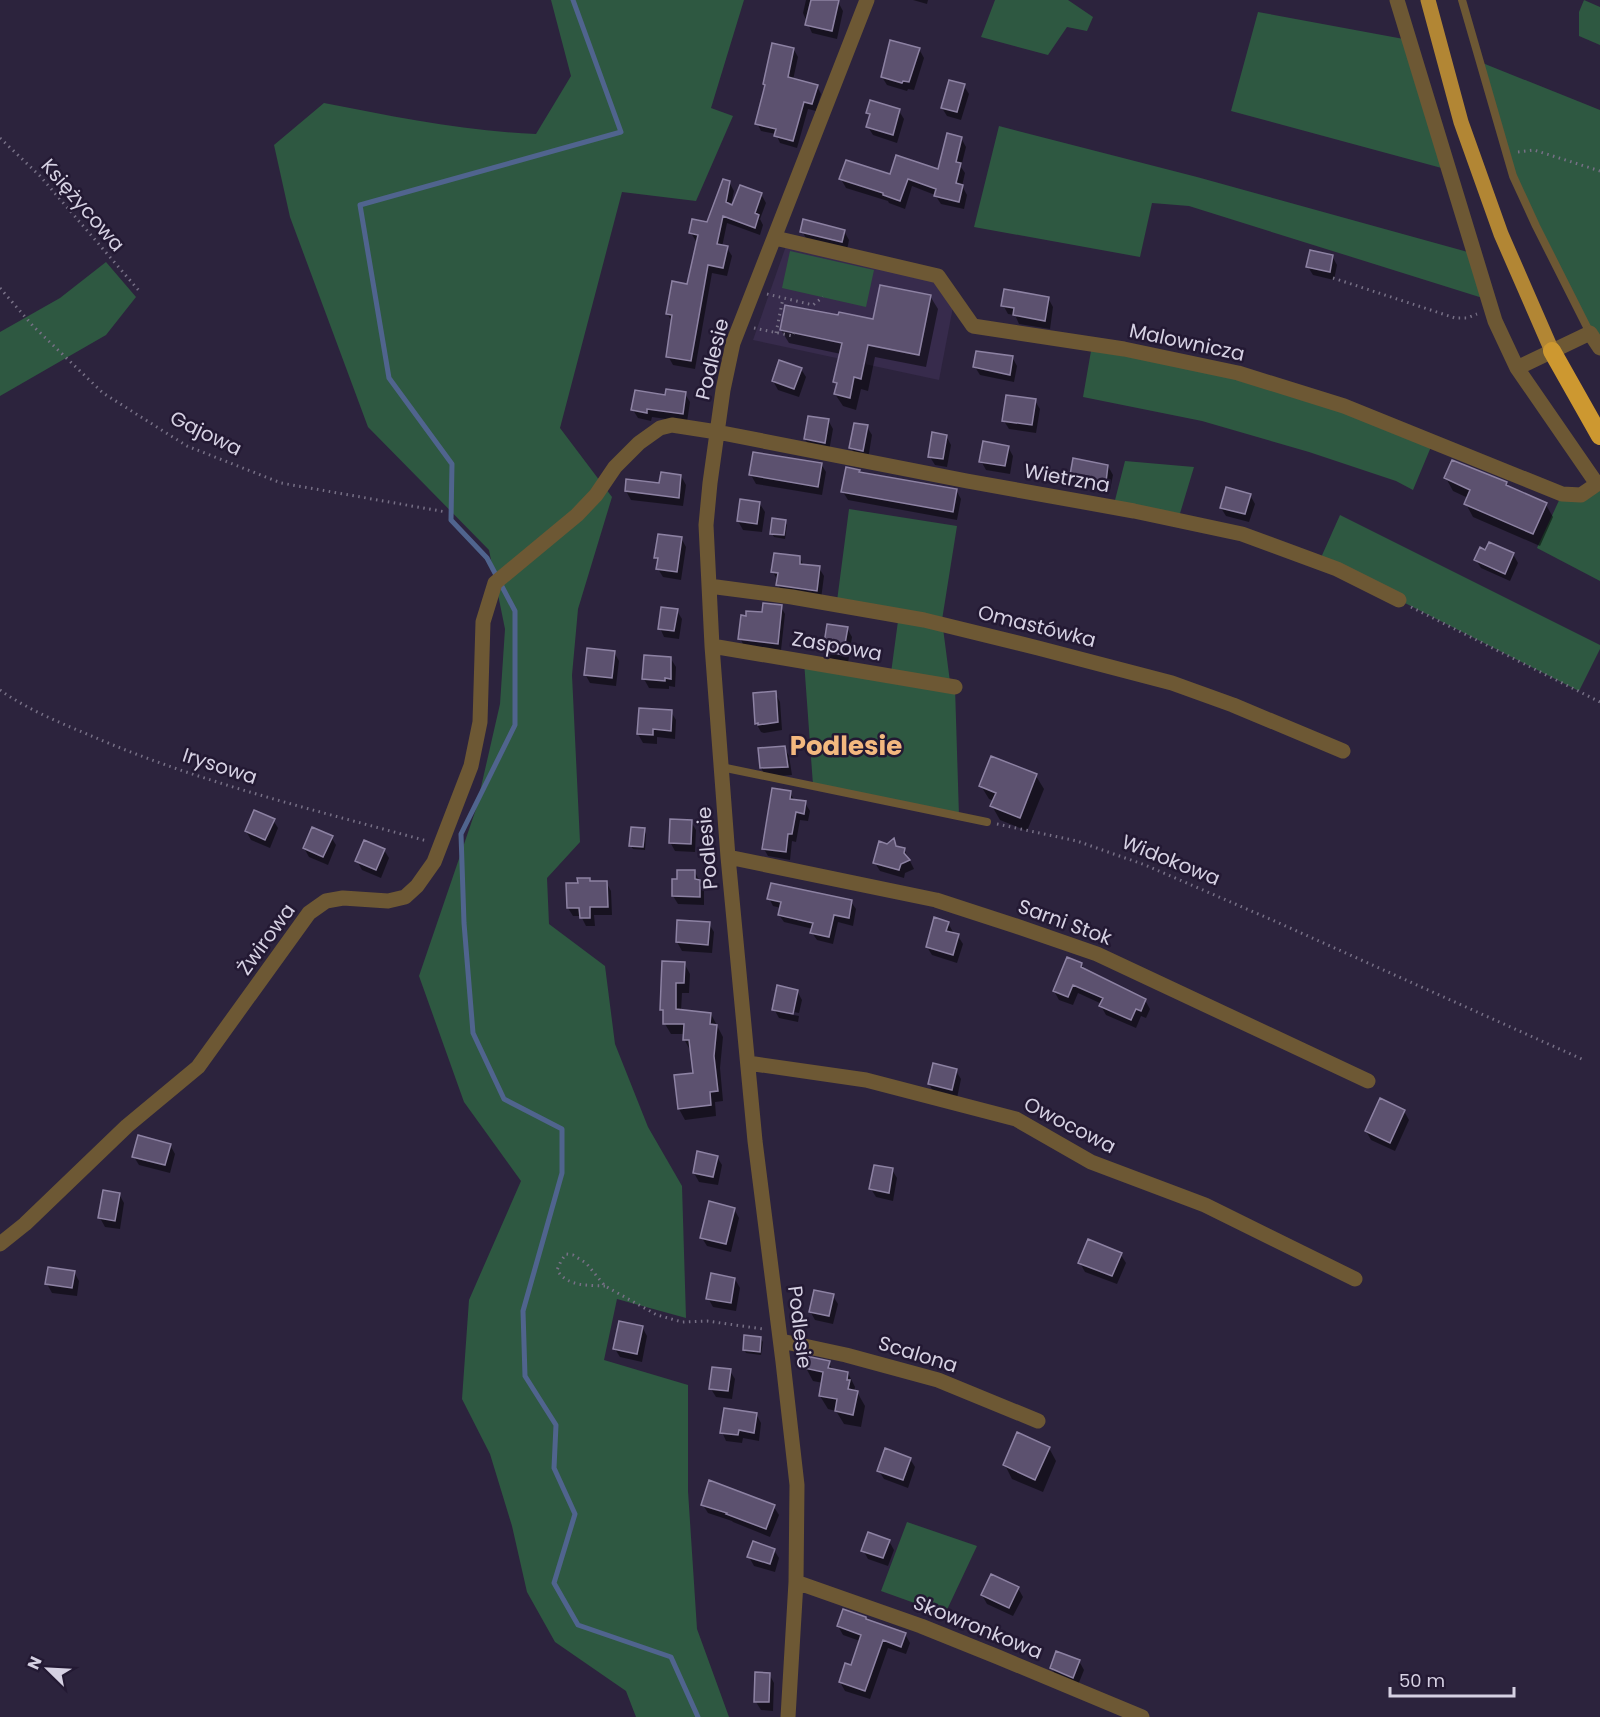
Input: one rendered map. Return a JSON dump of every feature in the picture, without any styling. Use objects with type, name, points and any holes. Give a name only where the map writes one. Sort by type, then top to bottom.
[{"type":"highway","points":[[1552,351],[1600,436]]},
{"type":"main road","points":[[1428,0],[1465,133],[1501,234],[1552,351]]},
{"type":"street","name":"Podlesie","points":[[788,1717],[796,1582],[797,1485],[755,1141],[728,857],[712,646],[706,525],[723,390],[733,343],[867,0]]},
{"type":"street","points":[[1398,0],[1495,321],[1517,368],[1598,486]]},
{"type":"street","name":"Malownicza","points":[[775,238],[938,276],[973,326],[1124,349],[1238,373],[1344,406],[1562,494],[1581,495],[1598,486]]},
{"type":"street","points":[[1517,368],[1590,333],[1600,348]]},
{"type":"street","name":"Wietrzna","points":[[500,578],[577,515],[596,495],[615,467],[639,443],[660,428],[672,425],[1134,511],[1242,534],[1337,569],[1399,600]]},
{"type":"street","name":"Żwirowa","points":[[0,1244],[25,1224],[127,1126],[198,1067],[309,913],[326,900],[343,898],[388,901],[405,897],[417,886],[434,862],[471,766],[480,722],[483,622],[500,578]]},
{"type":"street","name":"Omastówka","points":[[709,586],[792,597],[924,620],[1172,682],[1343,751]]},
{"type":"street","name":"Zaspowa","points":[[712,646],[955,687]]},
{"type":"street","name":"Sarni Stok","points":[[728,857],[936,900],[1013,924],[1097,954],[1368,1082]]},
{"type":"street","name":"Owocowa","points":[[748,1063],[866,1080],[1016,1119],[1091,1162],[1205,1205],[1355,1279]]},
{"type":"street","name":"Scalona","points":[[780,1336],[938,1380],[1038,1421]]},
{"type":"street","name":"Skowronkowa","points":[[796,1582],[921,1626],[1142,1717]]},
{"type":"lane","points":[[1462,0],[1513,176],[1590,333]]},
{"type":"lane","points":[[722,767],[987,822]]},
{"type":"path","name":"Księżycowa","points":[[0,138],[40,176],[141,293]]},
{"type":"path","points":[[1506,154],[1534,150],[1600,171]]},
{"type":"path","points":[[1333,279],[1455,318],[1467,318],[1491,309]]},
{"type":"path","name":"Gajowa","points":[[0,288],[33,326],[103,393],[187,446],[281,483],[446,512]]},
{"type":"path","points":[[754,291],[813,305],[823,297]]},
{"type":"path","points":[[776,333],[783,298]]},
{"type":"path","points":[[741,325],[793,336],[794,333]]},
{"type":"path","points":[[1399,600],[1600,702]]},
{"type":"path","name":"Irysowa","points":[[0,690],[69,727],[174,768],[219,783],[441,845]]},
{"type":"path","name":"Widokowa","points":[[987,822],[1077,841],[1145,865],[1584,1060]]},
{"type":"path","points":[[605,1286],[568,1281],[557,1270],[561,1261],[566,1254],[573,1255],[586,1263],[605,1286],[657,1315],[682,1322],[724,1323],[780,1336]]},
{"type":"shaded area","points":[[786,246],[935,279],[953,307],[939,380],[753,340]]},
{"type":"green space","points":[[551,0],[744,0],[711,108],[733,116],[696,201],[622,192],[560,428],[612,497],[578,609],[572,675],[580,842],[547,878],[549,924],[605,966],[615,1044],[648,1127],[682,1186],[686,1318],[617,1299],[604,1360],[688,1385],[688,1491],[697,1629],[729,1717],[636,1717],[626,1691],[555,1642],[527,1592],[512,1526],[490,1454],[462,1399],[469,1300],[521,1181],[464,1102],[419,976],[476,809],[500,704],[505,629],[489,550],[368,427],[290,217],[274,145],[324,103],[456,127],[536,134],[571,76]]},
{"type":"green space","points":[[995,0],[1068,0],[1093,17],[1087,31],[1067,27],[1048,55],[981,37]]},
{"type":"green space","points":[[1584,0],[1600,7],[1600,45],[1579,36],[1579,12]]},
{"type":"green space","points":[[1258,12],[1409,40],[1449,170],[1231,111]]},
{"type":"green space","points":[[1480,62],[1600,110],[1600,348],[1513,176]]},
{"type":"green space","points":[[999,126],[1197,177],[1475,254],[1489,300],[1189,206],[1152,203],[1140,257],[974,227]]},
{"type":"green space","points":[[790,251],[874,270],[866,307],[782,288]]},
{"type":"green space","points":[[106,262],[136,297],[106,335],[0,396],[0,332],[60,298]]},
{"type":"green space","points":[[1091,351],[1238,373],[1433,442],[1413,490],[1396,481],[1309,452],[1202,421],[1083,397]]},
{"type":"green space","points":[[1125,461],[1194,467],[1178,520],[1113,508]]},
{"type":"green space","points":[[1600,489],[1600,581],[1537,548],[1562,494]]},
{"type":"green space","points":[[849,509],[957,526],[942,620],[837,601]]},
{"type":"green space","points":[[1340,515],[1600,645],[1579,691],[1319,562]]},
{"type":"green space","points":[[898,621],[943,628],[950,682],[891,673]]},
{"type":"green space","points":[[804,661],[955,687],[959,816],[813,785]]},
{"type":"green space","points":[[907,1522],[977,1546],[945,1614],[881,1591]]},
{"type":"building","points":[[811,0],[839,0],[832,31],[805,25]]},
{"type":"building","points":[[890,40],[920,48],[909,82],[903,81],[902,83],[881,77]]},
{"type":"building","points":[[772,43],[794,48],[788,77],[818,85],[812,104],[804,102],[793,141],[774,136],[776,129],[755,124]]},
{"type":"building","points":[[949,80],[965,84],[957,112],[941,108]]},
{"type":"building","points":[[870,100],[900,109],[893,135],[866,127],[870,114],[866,113]]},
{"type":"building","points":[[947,133],[962,137],[956,162],[961,163],[956,183],[963,185],[959,202],[934,196],[936,189],[908,179],[900,201],[839,179],[846,160],[890,174],[896,155],[938,169]]},
{"type":"building","points":[[723,179],[730,181],[726,202],[732,205],[740,185],[762,193],[755,213],[759,215],[755,228],[723,216],[717,244],[728,246],[723,268],[708,265],[691,361],[666,357],[672,315],[666,314],[672,281],[687,284],[698,235],[689,233],[692,219],[707,222]]},
{"type":"building","points":[[803,219],[845,230],[842,242],[800,232]]},
{"type":"building","points":[[1310,250],[1333,255],[1330,272],[1306,267]]},
{"type":"building","points":[[880,285],[931,295],[919,355],[868,345],[861,379],[854,377],[850,398],[834,394],[837,383],[833,382],[842,343],[780,330],[785,305],[873,319]]},
{"type":"building","points":[[1004,289],[1049,297],[1045,321],[1013,315],[1014,308],[1001,306]]},
{"type":"building","points":[[976,351],[1013,356],[1010,375],[973,367]]},
{"type":"building","points":[[779,360],[802,368],[794,389],[772,381]]},
{"type":"building","points":[[666,389],[686,392],[683,414],[647,409],[647,413],[631,410],[635,390],[665,395]]},
{"type":"building","points":[[1006,395],[1036,399],[1032,425],[1002,421]]},
{"type":"building","points":[[808,416],[829,419],[825,443],[804,439]]},
{"type":"building","points":[[854,423],[868,425],[863,451],[849,448]]},
{"type":"building","points":[[932,432],[947,435],[943,459],[928,457]]},
{"type":"building","points":[[983,441],[1009,446],[1005,466],[979,462]]},
{"type":"building","points":[[753,452],[822,463],[818,487],[749,475]]},
{"type":"building","points":[[1073,458],[1108,465],[1106,482],[1070,475]]},
{"type":"building","points":[[1452,460],[1507,482],[1506,485],[1547,503],[1533,534],[1464,504],[1470,490],[1444,478]]},
{"type":"building","points":[[846,467],[860,470],[859,472],[957,489],[953,512],[841,492]]},
{"type":"building","points":[[661,472],[681,475],[679,498],[625,491],[626,479],[659,483]]},
{"type":"building","points":[[1226,487],[1251,494],[1245,514],[1220,508]]},
{"type":"building","points":[[740,499],[760,502],[757,524],[737,521]]},
{"type":"building","points":[[772,518],[786,520],[784,535],[770,534]]},
{"type":"building","points":[[658,534],[682,537],[677,572],[656,569],[658,558],[654,558]]},
{"type":"building","points":[[1489,542],[1514,553],[1505,574],[1474,560],[1480,547],[1485,550]]},
{"type":"building","points":[[774,553],[800,556],[800,564],[820,566],[817,591],[776,585],[778,573],[771,572]]},
{"type":"building","points":[[763,603],[782,605],[778,644],[738,639],[741,615],[746,616],[746,611],[762,612]]},
{"type":"building","points":[[661,607],[678,609],[674,631],[658,629]]},
{"type":"building","points":[[827,624],[848,627],[843,655],[823,650]]},
{"type":"building","points":[[587,648],[615,651],[612,678],[584,675]]},
{"type":"building","points":[[644,655],[671,657],[671,679],[665,678],[665,681],[642,679]]},
{"type":"building","points":[[776,691],[778,722],[755,724],[753,693]]},
{"type":"building","points":[[639,708],[672,710],[671,731],[653,729],[653,735],[637,734]]},
{"type":"building","points":[[785,746],[788,767],[760,768],[758,748]]},
{"type":"building","points":[[991,756],[1037,774],[1020,818],[990,806],[996,793],[979,786]]},
{"type":"building","points":[[772,788],[791,791],[790,799],[806,801],[804,814],[796,812],[792,834],[788,834],[786,852],[762,849]]},
{"type":"building","points":[[254,810],[275,819],[265,840],[245,831]]},
{"type":"building","points":[[670,819],[692,820],[691,844],[669,843]]},
{"type":"building","points":[[312,827],[333,836],[323,857],[303,848]]},
{"type":"building","points":[[631,827],[645,828],[643,847],[629,846]]},
{"type":"building","points":[[894,838],[896,846],[905,848],[904,853],[910,860],[901,864],[899,870],[873,863],[879,841],[887,844]]},
{"type":"building","points":[[364,840],[385,849],[376,870],[355,861]]},
{"type":"building","points":[[677,870],[695,870],[695,879],[700,880],[700,897],[672,896],[672,879],[677,879]]},
{"type":"building","points":[[577,878],[607,881],[608,907],[590,907],[590,918],[580,918],[579,908],[567,908],[566,883],[578,883]]},
{"type":"building","points":[[771,883],[852,900],[849,918],[834,915],[829,937],[810,933],[813,923],[778,915],[781,902],[767,899]]},
{"type":"building","points":[[934,917],[949,922],[946,931],[959,934],[953,955],[926,947]]},
{"type":"building","points":[[677,920],[710,922],[708,945],[676,942]]},
{"type":"building","points":[[1067,957],[1082,963],[1081,967],[1146,999],[1141,1011],[1136,1009],[1131,1020],[1099,1006],[1103,998],[1073,985],[1068,997],[1053,991]]},
{"type":"building","points":[[662,961],[685,962],[684,983],[676,983],[676,1009],[711,1013],[710,1024],[717,1025],[714,1056],[718,1091],[710,1092],[711,1105],[678,1109],[674,1075],[693,1073],[689,1040],[683,1040],[684,1024],[663,1024],[663,1010],[660,1010]]},
{"type":"building","points":[[777,985],[798,990],[793,1014],[772,1010]]},
{"type":"building","points":[[933,1063],[957,1069],[952,1090],[928,1084]]},
{"type":"building","points":[[1380,1098],[1405,1110],[1390,1143],[1365,1131]]},
{"type":"building","points":[[138,1135],[171,1144],[165,1165],[132,1157]]},
{"type":"building","points":[[697,1151],[718,1156],[713,1177],[693,1173]]},
{"type":"building","points":[[874,1165],[893,1168],[889,1193],[869,1189]]},
{"type":"building","points":[[103,1190],[120,1193],[115,1221],[98,1218]]},
{"type":"building","points":[[709,1201],[735,1208],[726,1244],[700,1238]]},
{"type":"building","points":[[1088,1239],[1122,1253],[1112,1276],[1078,1263]]},
{"type":"building","points":[[48,1267],[75,1271],[72,1288],[45,1284]]},
{"type":"building","points":[[711,1273],[735,1278],[731,1303],[706,1299]]},
{"type":"building","points":[[814,1290],[834,1294],[829,1316],[809,1312]]},
{"type":"building","points":[[619,1321],[643,1326],[637,1354],[613,1349]]},
{"type":"building","points":[[744,1335],[761,1337],[760,1352],[743,1350]]},
{"type":"building","points":[[806,1356],[830,1361],[828,1368],[848,1372],[847,1380],[850,1380],[848,1389],[858,1391],[853,1415],[835,1411],[837,1399],[819,1396],[823,1372],[804,1368]]},
{"type":"building","points":[[712,1367],[731,1369],[728,1391],[709,1389]]},
{"type":"building","points":[[724,1408],[757,1413],[754,1433],[739,1430],[738,1435],[720,1433]]},
{"type":"building","points":[[1017,1432],[1050,1447],[1035,1480],[1003,1465]]},
{"type":"building","points":[[885,1448],[911,1458],[903,1480],[877,1471]]},
{"type":"building","points":[[709,1480],[775,1505],[766,1529],[701,1505]]},
{"type":"building","points":[[868,1532],[890,1540],[883,1558],[861,1551]]},
{"type":"building","points":[[753,1541],[775,1549],[770,1564],[747,1557]]},
{"type":"building","points":[[991,1574],[1019,1587],[1009,1608],[981,1595]]},
{"type":"building","points":[[843,1609],[906,1633],[901,1647],[883,1640],[865,1691],[839,1682],[845,1663],[851,1665],[861,1635],[837,1626]]},
{"type":"building","points":[[1056,1651],[1080,1660],[1073,1678],[1050,1668]]},
{"type":"building","points":[[755,1672],[770,1673],[769,1702],[754,1702]]},
{"type":"waterway","points":[[573,0],[621,132],[360,205],[389,378],[452,464],[451,520],[487,558],[515,611],[515,725],[461,834],[464,923],[473,1033],[504,1099],[562,1129],[562,1173],[523,1311],[525,1376],[556,1425],[554,1468],[575,1514],[554,1583],[578,1625],[671,1657],[698,1717]]},
{"type":"district","name":"Podlesie","points":[[846,746]]}]
